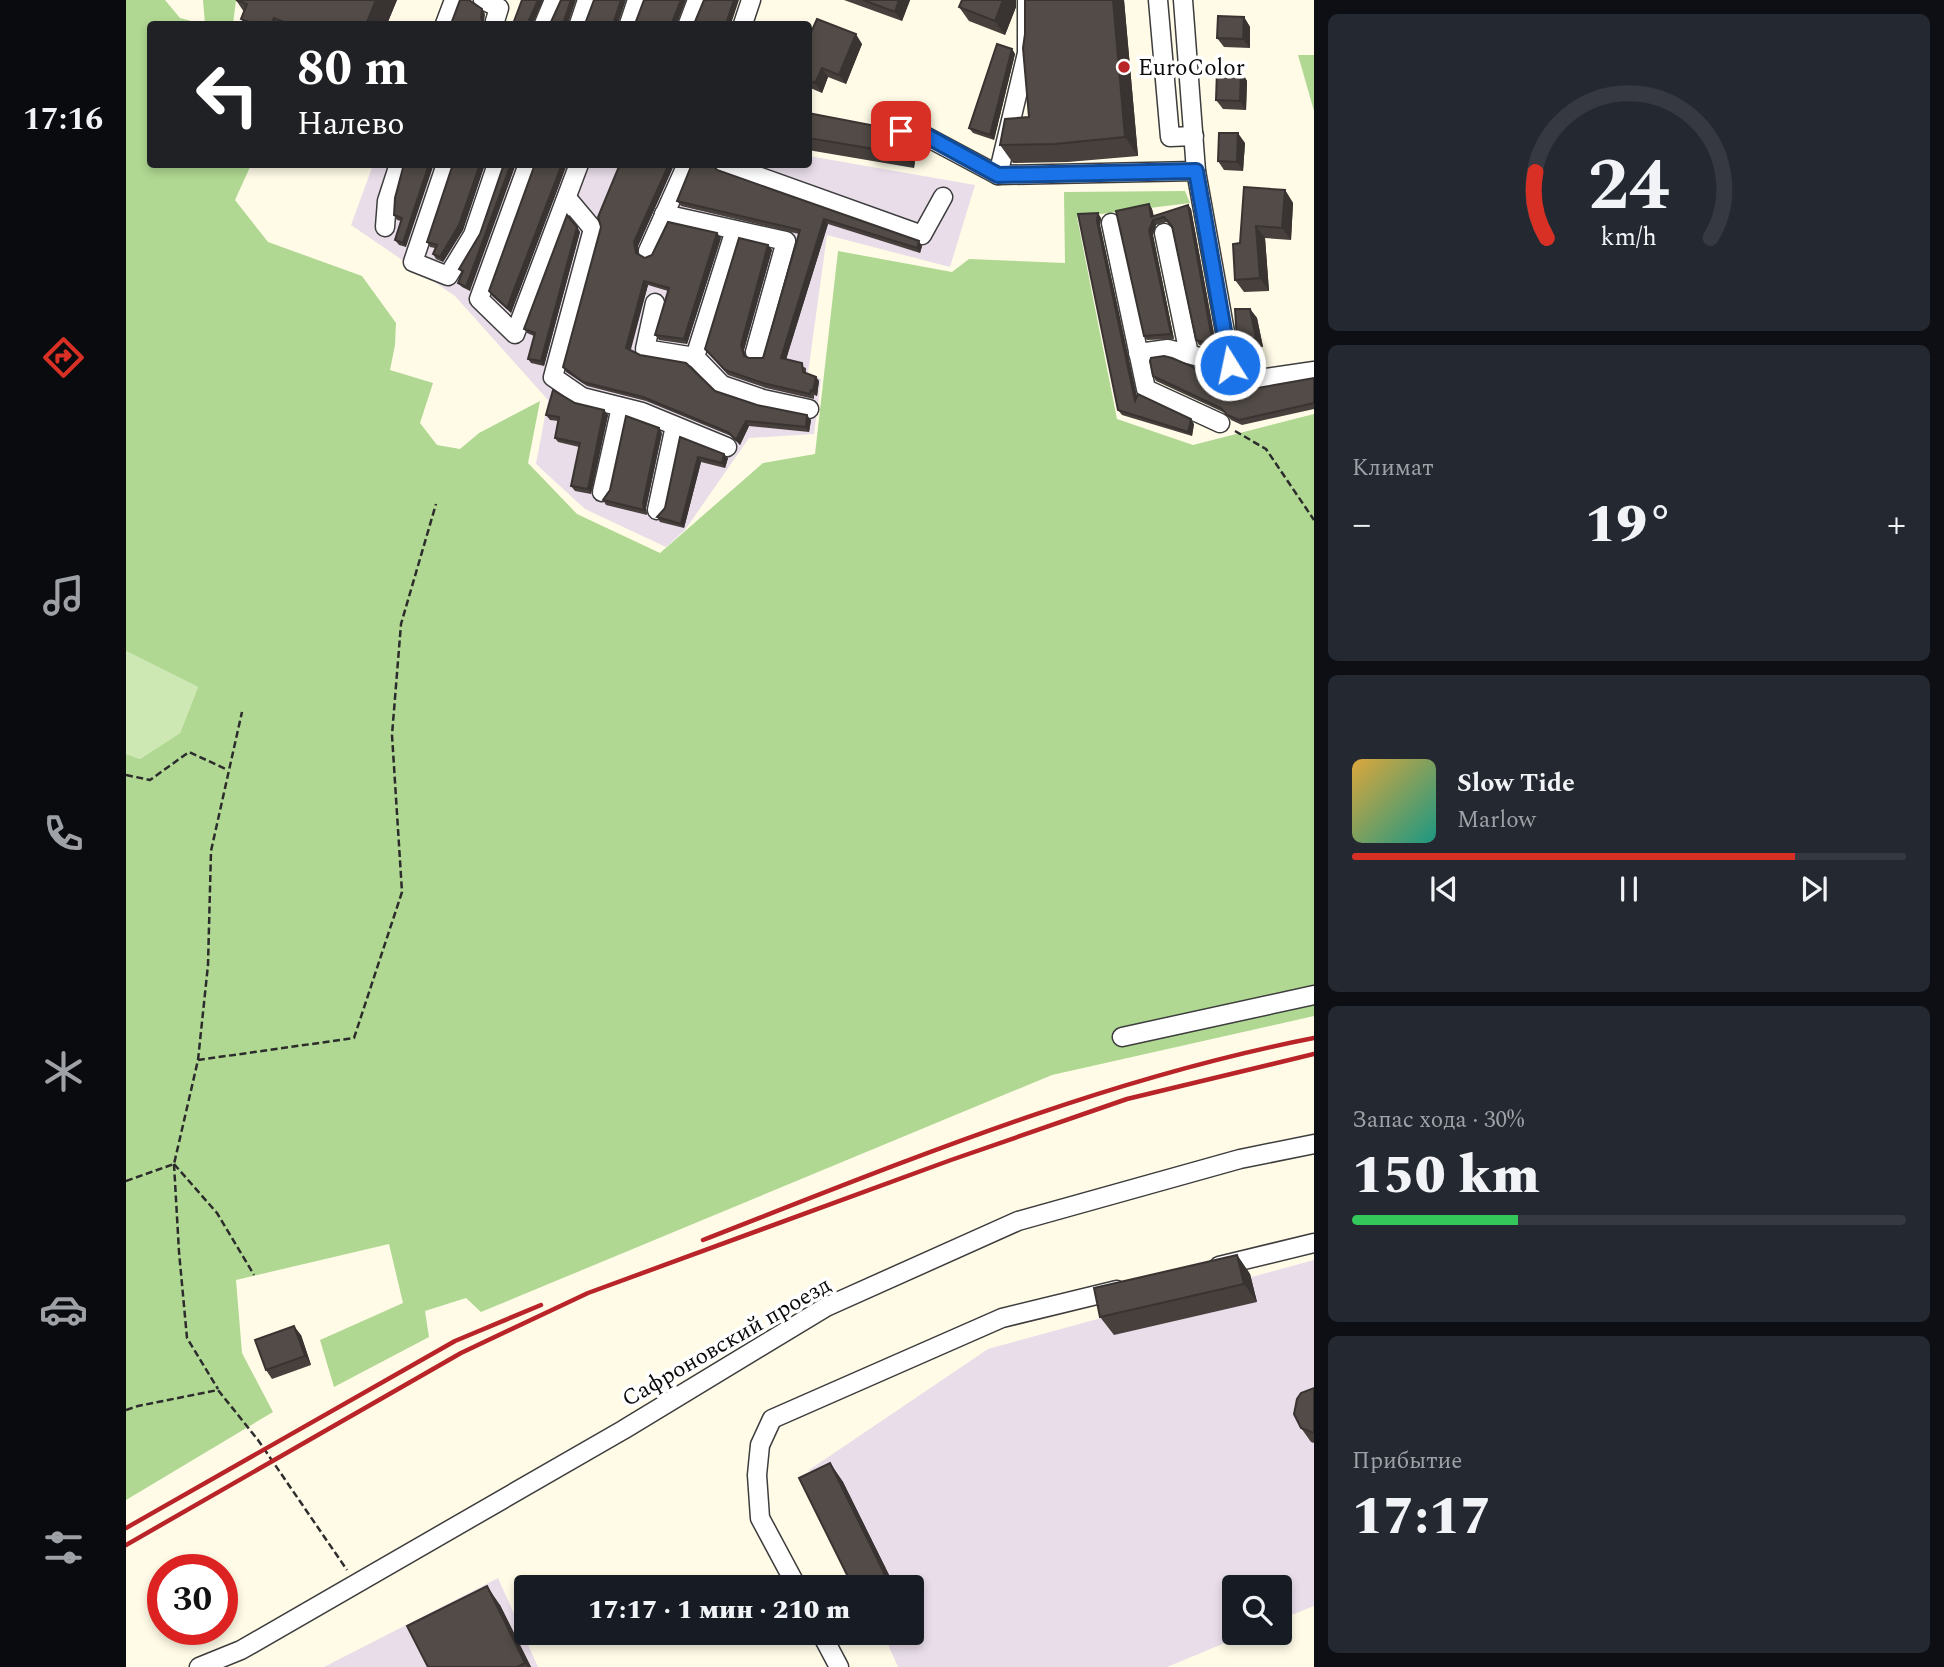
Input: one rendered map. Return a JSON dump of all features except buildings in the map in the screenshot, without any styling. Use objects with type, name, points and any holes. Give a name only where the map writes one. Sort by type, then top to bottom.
[{"type":"street","points":[[446,21],[454,0]]},
{"type":"street","points":[[483,0],[499,8],[498,21]]},
{"type":"street","points":[[545,21],[554,0]]},
{"type":"street","points":[[580,21],[587,0]]},
{"type":"street","points":[[630,21],[638,0]]},
{"type":"street","points":[[689,21],[697,0]]},
{"type":"street","points":[[744,21],[751,0]]},
{"type":"street","points":[[998,175],[1027,53],[1027,0]]},
{"type":"street","points":[[1158,0],[1170,137],[1194,136]]},
{"type":"street","points":[[1183,0],[1196,171],[1230,365]]},
{"type":"street","points":[[1164,58],[1187,56]]},
{"type":"street","points":[[873,126],[925,135],[998,175],[1196,171]]},
{"type":"street","points":[[385,227],[387,201],[398,168]]},
{"type":"street","points":[[445,168],[414,262],[449,276],[473,235],[495,168]]},
{"type":"street","points":[[527,168],[479,299],[514,334],[578,168]]},
{"type":"street","points":[[648,251],[685,168]]},
{"type":"street","points":[[735,168],[922,235],[943,197]]},
{"type":"street","points":[[567,198],[593,229],[553,377],[582,397],[642,412],[727,447]]},
{"type":"street","points":[[664,214],[786,241],[755,352]]},
{"type":"street","points":[[1111,223],[1146,389],[1220,423]]},
{"type":"street","points":[[695,357],[735,230]]},
{"type":"street","points":[[1164,233],[1189,354]]},
{"type":"street","points":[[655,303],[645,349],[695,357],[722,385],[763,399],[809,409]]},
{"type":"street","points":[[1138,353],[1168,349],[1189,354],[1230,365],[1251,380],[1314,371]]},
{"type":"street","points":[[602,492],[621,407]]},
{"type":"street","points":[[657,510],[675,426]]},
{"type":"street","points":[[1122,1037],[1314,995]]},
{"type":"street","name":"Сафроновский проезд","points":[[199,1667],[242,1650],[623,1430],[826,1307],[1017,1221],[1240,1159],[1314,1144]]},
{"type":"street","points":[[1206,1269],[1314,1243]]},
{"type":"street","points":[[791,1575],[760,1518],[757,1475],[760,1445],[772,1419],[1002,1318],[1138,1285]]},
{"type":"street","points":[[827,1645],[839,1667]]},
{"type":"path","points":[[1220,423],[1266,449],[1314,520]]},
{"type":"path","points":[[198,1060],[354,1038],[402,892],[392,735],[401,624],[436,504]]},
{"type":"path","points":[[243,712],[211,852],[208,965],[198,1060],[174,1164],[187,1338],[218,1390],[258,1440],[356,1584]]},
{"type":"path","points":[[126,775],[150,780],[189,752],[230,770]]},
{"type":"path","points":[[126,1181],[174,1164]]},
{"type":"path","points":[[174,1164],[217,1213],[254,1275]]},
{"type":"path","points":[[126,1410],[138,1405],[218,1390]]},
{"type":"shaded area","points":[[812,157],[975,185],[950,267],[827,235],[808,373],[821,379],[814,434],[749,438],[685,530],[666,547],[585,509],[536,464],[548,400],[455,296],[351,225],[372,168],[812,168]]},
{"type":"shaded area","points":[[1314,1260],[1314,1606],[1292,1615],[1292,1575],[1222,1575],[1222,1644],[1167,1667],[898,1667],[888,1645],[924,1645],[924,1575],[857,1575],[809,1470],[988,1349]]},
{"type":"shaded area","points":[[498,1578],[514,1614],[514,1645],[528,1645],[538,1667],[324,1667]]},
{"type":"green space","points":[[126,0],[165,0],[180,18],[191,21],[147,21],[147,168],[250,168],[235,200],[268,242],[362,276],[396,323],[390,370],[433,383],[420,423],[437,445],[460,449],[479,433],[540,401],[528,463],[577,514],[660,553],[763,463],[815,454],[838,251],[952,272],[969,259],[1065,263],[1064,192],[1185,191],[1190,203],[1077,217],[1117,419],[1193,445],[1314,414],[1314,1016],[1052,1075],[481,1312],[466,1298],[425,1311],[429,1337],[334,1387],[320,1340],[403,1303],[389,1244],[236,1280],[242,1353],[273,1412],[126,1500],[126,754],[140,759],[180,733],[198,687],[126,651]]},
{"type":"green space","points":[[203,0],[236,0],[233,21],[205,21]]},
{"type":"green space","points":[[1298,55],[1314,55],[1314,111]]},
{"type":"green space","points":[[126,651],[198,687],[180,733],[140,759],[126,754]]},
{"type":"railway","points":[[703,1240],[1004,1125],[1081,1099],[1235,1055],[1314,1038]]},
{"type":"railway","points":[[126,1545],[461,1353],[588,1293],[951,1160],[1127,1099],[1314,1054]]},
{"type":"railway","points":[[126,1528],[455,1341],[541,1305]]},
{"type":"place","name":"EuroColor","points":[[1124,67]]},
{"type":"route","points":[[901,131],[925,135],[998,175],[1196,171],[1230,365]]}]
